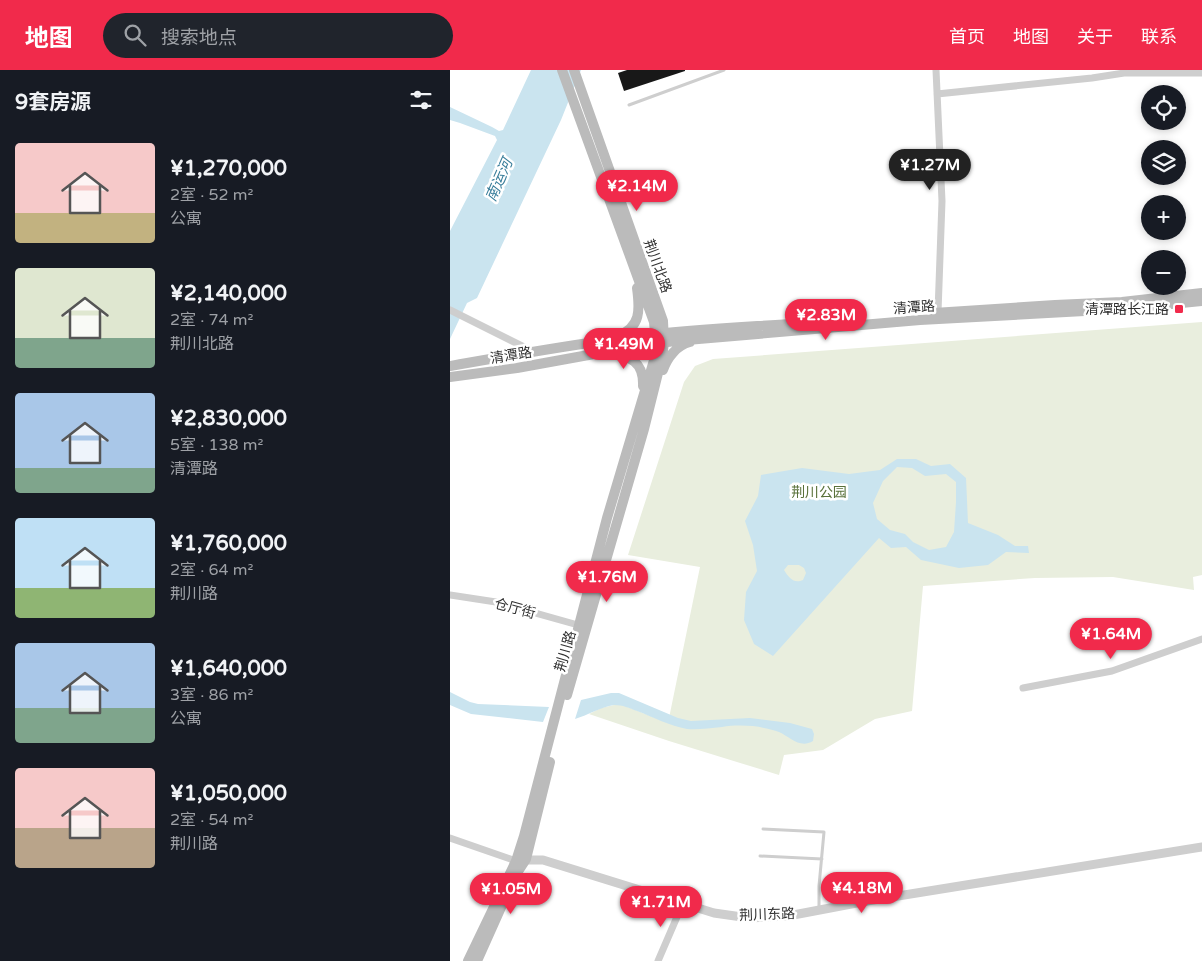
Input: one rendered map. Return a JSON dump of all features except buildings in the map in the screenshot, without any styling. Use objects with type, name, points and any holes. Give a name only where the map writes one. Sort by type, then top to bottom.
[{"type":"main road","name":"荆川北路","points":[[562,70],[660,338]]},
{"type":"main road","name":"荆川北路","points":[[574,70],[663,321],[660,338]]},
{"type":"main road","points":[[610,340],[624,334],[634,326],[639,315],[634,267]]},
{"type":"main road","name":"清潭路","points":[[450,366],[610,340],[660,338],[938,312],[1122,302],[1202,292]]},
{"type":"main road","name":"清潭路","points":[[450,377],[597,354],[638,346],[660,338],[698,339],[920,320],[1121,309],[1202,300]]},
{"type":"main road","name":"荆川路","points":[[468,961],[521,860],[524,836],[607,518],[662,357],[660,338]]},
{"type":"main road","points":[[648,396],[665,363],[676,349],[685,343],[698,339]]},
{"type":"main road","points":[[597,354],[616,354],[634,361],[642,370],[648,396]]},
{"type":"main road","name":"荆川路","points":[[477,961],[521,860],[644,429],[648,396]]},
{"type":"street","points":[[936,70],[942,201],[938,312]]},
{"type":"street","points":[[937,94],[1124,73],[1202,73]]},
{"type":"street","points":[[450,310],[534,352]]},
{"type":"street","name":"仓厅街","points":[[450,595],[496,602],[578,625]]},
{"type":"street","points":[[1023,688],[1112,671],[1202,639]]},
{"type":"street","points":[[450,838],[521,860]]},
{"type":"street","name":"荆川东路","points":[[521,860],[543,860],[714,913],[749,918],[788,916],[1014,877],[1202,848]]},
{"type":"street","points":[[658,961],[683,903]]},
{"type":"lane","points":[[629,105],[724,70]]},
{"type":"lane","points":[[763,829],[824,832],[819,886],[819,910]]},
{"type":"lane","points":[[760,856],[822,859]]},
{"type":"green space","name":"荆川公园","points":[[1202,322],[1202,575],[1193,577],[1194,590],[1113,577],[1035,578],[923,586],[912,711],[875,719],[823,750],[784,755],[779,775],[589,714],[601,708],[623,705],[668,723],[700,567],[628,555],[684,382],[695,366],[713,359]]},
{"type":"water","name":"南运河","points":[[531,70],[581,70],[561,120],[477,298],[467,303],[450,339],[450,231],[497,140],[495,136],[450,120],[450,107],[499,131],[503,130]]},
{"type":"water","points":[[897,459],[916,459],[931,466],[950,464],[966,478],[968,523],[998,535],[1015,546],[1028,546],[1029,553],[1006,552],[988,565],[959,568],[921,560],[906,547],[891,548],[879,538],[773,656],[754,644],[744,620],[746,592],[757,571],[753,545],[745,521],[758,496],[761,475],[802,468],[849,474],[880,470]],"holes":[[[897,467],[912,468],[925,476],[946,474],[956,482],[954,532],[946,547],[929,550],[913,542],[905,534],[890,530],[877,519],[873,503],[883,481]],[[788,565],[799,565],[804,568],[806,573],[803,580],[794,581],[790,578],[784,570]]]},
{"type":"water","points":[[450,692],[478,704],[549,707],[543,722],[471,714],[450,705]]},
{"type":"water","points":[[619,693],[678,718],[691,721],[750,718],[790,723],[812,729],[814,734],[813,741],[804,744],[799,743],[777,731],[754,726],[700,729],[681,728],[617,705],[604,707],[575,719],[581,700]]},
{"type":"place","name":"清潭路长江路","points":[[1179,309]]}]
